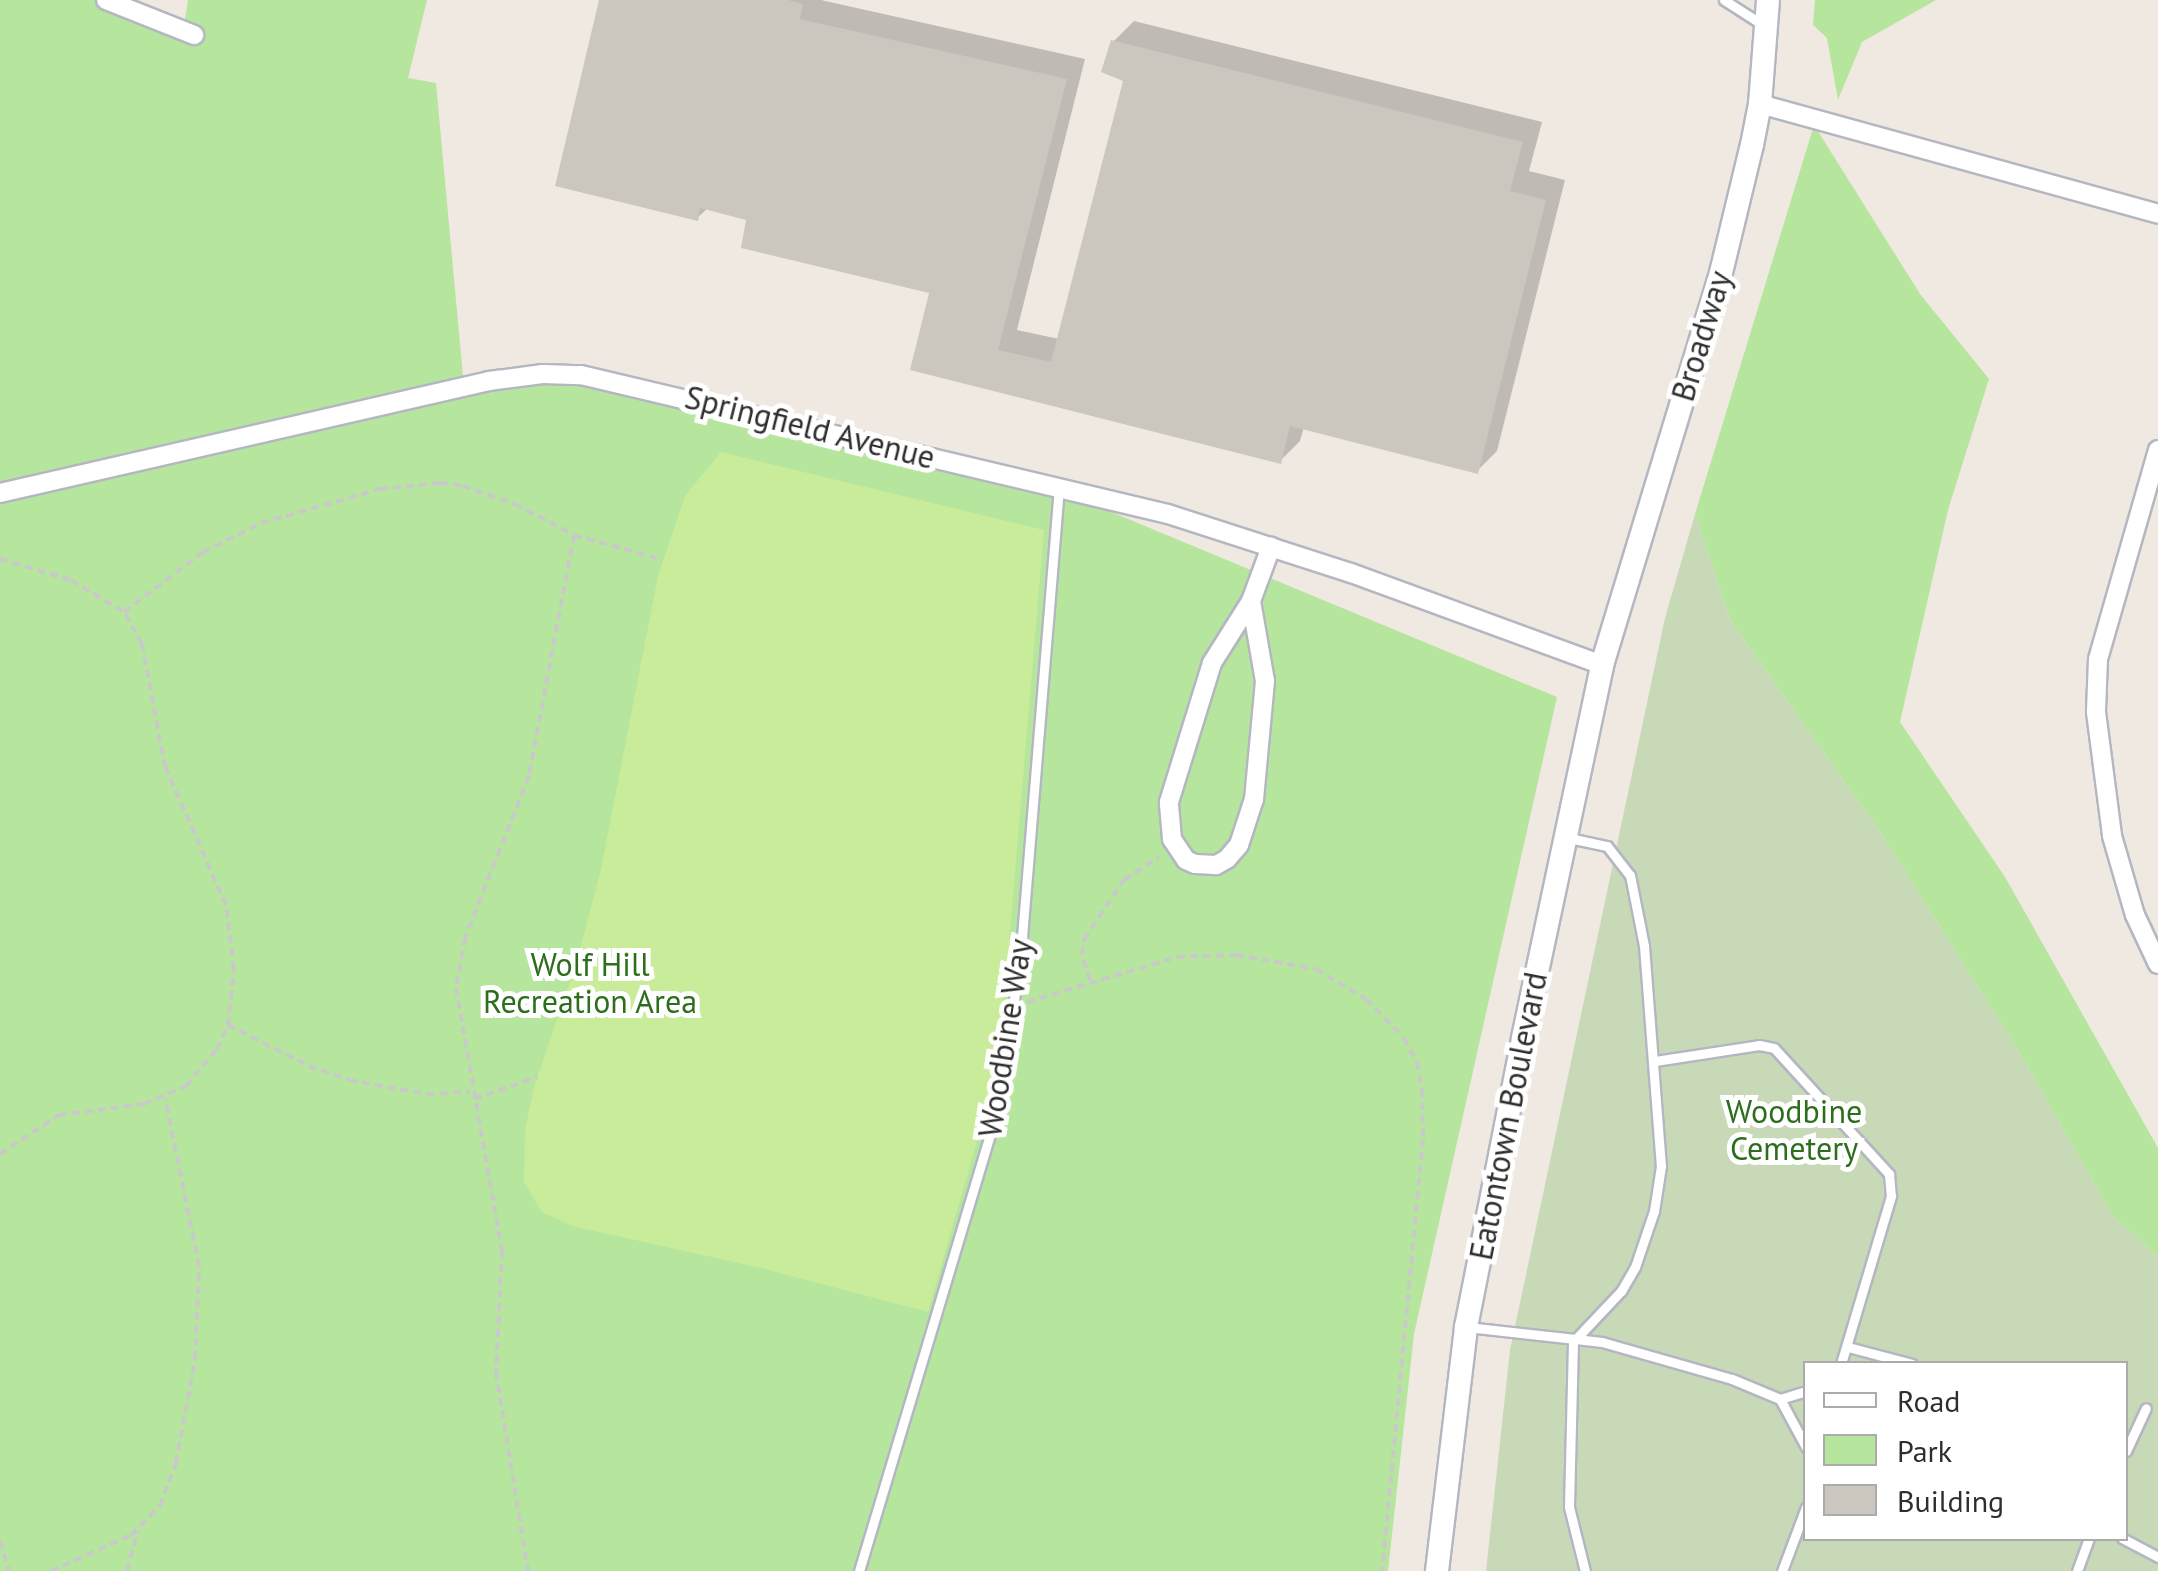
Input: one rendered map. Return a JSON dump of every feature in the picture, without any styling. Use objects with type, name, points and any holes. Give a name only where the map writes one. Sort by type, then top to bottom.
[{"type":"street","points":[[106,0],[194,35]]},
{"type":"street","name":"Broadway","points":[[1602,666],[1720,281],[1760,104],[1768,0]]},
{"type":"street","points":[[1760,104],[2158,214]]},
{"type":"street","name":"Springfield Avenue","points":[[0,494],[489,380],[542,374],[616,380],[1059,487],[1271,547],[1602,666]]},
{"type":"street","points":[[2158,450],[2098,659],[2096,712],[2112,836],[2135,915],[2158,964]]},
{"type":"street","points":[[1251,601],[1265,681],[1254,800],[1239,845],[1216,865],[1195,864],[1176,847],[1169,802],[1212,663],[1251,601],[1271,547]]},
{"type":"street","name":"Eatontown Boulevard","points":[[1437,1571],[1466,1327],[1602,666]]},
{"type":"lane","points":[[1724,0],[1766,26]]},
{"type":"lane","name":"Woodbine Way","points":[[859,1571],[1002,1094],[1051,624],[1059,487]]},
{"type":"lane","points":[[1566,838],[1607,846],[1630,874],[1644,946],[1656,1061],[1660,1166],[1643,1248],[1620,1291],[1572,1342],[1569,1507],[1585,1571]]},
{"type":"lane","points":[[1656,1061],[1759,1045],[1774,1048],[1889,1174],[1891,1196],[1842,1361]]},
{"type":"lane","points":[[1466,1327],[1572,1342],[1602,1342],[1732,1379],[1780,1400],[1803,1442]]},
{"type":"lane","points":[[1848,1347],[1901,1361]]},
{"type":"lane","points":[[1780,1400],[1803,1391]]},
{"type":"lane","points":[[2128,1448],[2146,1408]]},
{"type":"lane","points":[[1782,1571],[1803,1516]]},
{"type":"lane","points":[[2078,1571],[2088,1541]]},
{"type":"lane","points":[[2128,1541],[2158,1556]]},
{"type":"path","points":[[124,612],[203,552],[262,523],[380,489],[440,483],[464,486],[515,504],[574,535],[663,560]]},
{"type":"path","points":[[528,1571],[496,1372],[502,1251],[456,1002],[460,958],[529,776],[574,535]]},
{"type":"path","points":[[0,559],[71,580],[124,612],[142,644],[165,768],[226,905],[234,970],[228,1025],[204,1067],[186,1086],[164,1098],[69,1112],[0,1154]]},
{"type":"path","points":[[1090,982],[1082,956],[1084,939],[1124,880],[1176,847]]},
{"type":"path","points":[[1014,1007],[1177,957],[1236,954],[1316,969],[1388,1017],[1417,1062],[1423,1140],[1382,1571]]},
{"type":"path","points":[[228,1025],[309,1066],[349,1080],[428,1094],[472,1092]]},
{"type":"path","points":[[474,1099],[537,1077]]},
{"type":"path","points":[[51,1571],[138,1529],[160,1506],[172,1480],[195,1358],[200,1296],[191,1216],[164,1098]]},
{"type":"path","points":[[127,1571],[138,1529]]},
{"type":"path","points":[[0,1540],[9,1571]]},
{"type":"green space","name":"Wolf Hill Recreation Area","points":[[0,0],[100,0],[183,33],[188,0],[427,0],[408,78],[436,83],[464,387],[584,379],[1051,487],[1557,697],[1414,1334],[1388,1571],[0,1571]]},
{"type":"green space","points":[[1815,0],[1936,0],[1862,42],[1838,100],[1827,38],[1813,25]]},
{"type":"green space","points":[[1814,125],[1920,294],[1989,379],[1948,510],[1900,722],[2005,877],[2158,1148],[2158,1257],[2112,1215],[2019,1052],[1882,835],[1730,620],[1695,514]]},
{"type":"green space","points":[[721,452],[1044,530],[1009,945],[993,1085],[928,1312],[757,1267],[572,1226],[542,1212],[524,1182],[525,1131],[534,1087],[577,961],[601,869],[658,576],[685,496]]},
{"type":"green space","name":"Woodbine Cemetery","points":[[1695,514],[1730,620],[1882,835],[2019,1052],[2112,1215],[2158,1257],[2158,1571],[1486,1571],[1510,1350],[1665,618]]},
{"type":"building","points":[[599,0],[788,0],[803,4],[800,19],[1067,79],[998,350],[1051,362],[1123,81],[1101,72],[1111,40],[1523,142],[1510,191],[1546,200],[1478,474],[1290,426],[1281,464],[910,370],[929,293],[741,248],[746,220],[700,208],[698,221],[555,186]]}]
